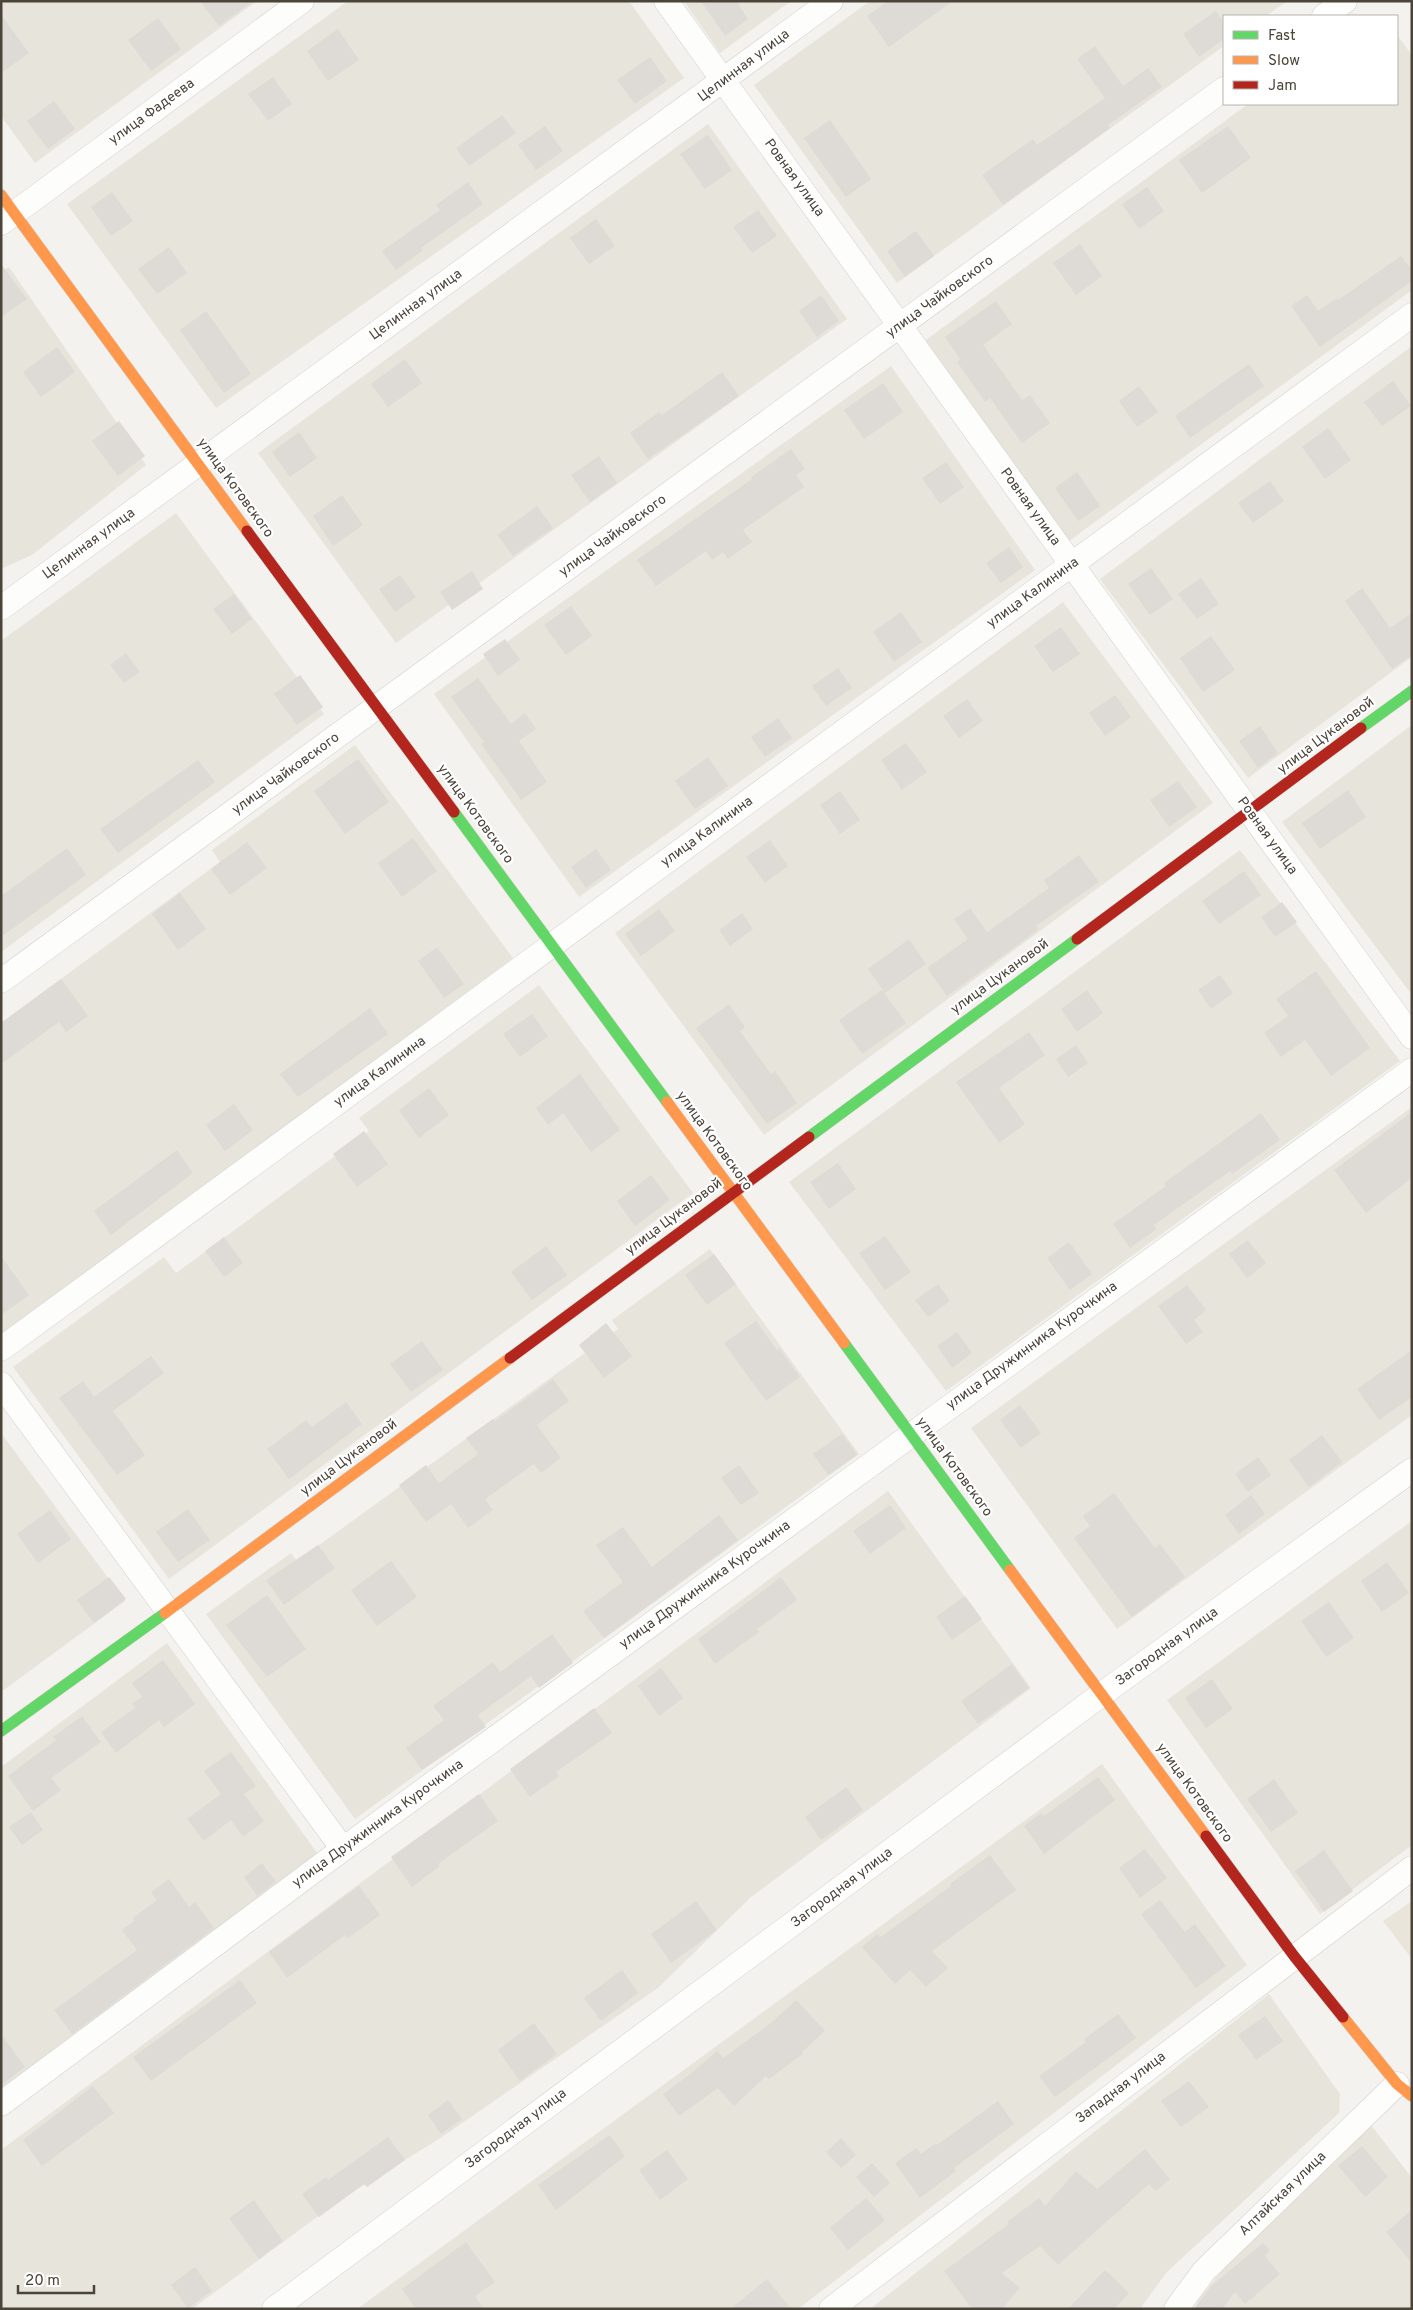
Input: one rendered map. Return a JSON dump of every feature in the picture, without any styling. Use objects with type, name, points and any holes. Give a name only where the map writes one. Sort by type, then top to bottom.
[{"type":"street","name":"улица Фадеева","points":[[6,211],[302,1]]},
{"type":"street","name":"Ровная улица","points":[[666,1],[1412,1037]]},
{"type":"street","name":"Целинная улица","points":[[1,608],[831,1]]},
{"type":"street","points":[[1325,15],[1345,1]]},
{"type":"street","name":"улица Чайковского","points":[[1,981],[1223,90]]},
{"type":"street","name":"улица Котовского","points":[[6,211],[198,464],[1294,1956],[1404,2090]]},
{"type":"street","name":"улица Калинина","points":[[1,1349],[1412,315]]},
{"type":"street","name":"улица Цукановой","points":[[1,1731],[168,1611],[733,1191],[1412,691]]},
{"type":"street","name":"улица Дружинника Курочкина","points":[[1,2104],[343,1849],[1412,1070]]},
{"type":"street","points":[[1,1384],[343,1849]]},
{"type":"street","name":"Загородная улица","points":[[274,2309],[1102,1694],[1412,1470]]},
{"type":"street","name":"Западная улица","points":[[831,2309],[1412,1868]]},
{"type":"street","name":"Алтайская улица","points":[[1176,2309],[1204,2271],[1404,2090]]},
{"type":"shaded area","points":[[1,1],[257,1],[35,163],[1,116]]},
{"type":"shaded area","points":[[348,1],[629,1],[684,78],[216,408],[67,204]]},
{"type":"shaded area","points":[[684,1],[791,1],[720,53]]},
{"type":"shaded area","points":[[870,1],[1287,1],[1267,15],[1223,15],[1223,47],[897,283],[754,85]]},
{"type":"shaded area","points":[[1398,36],[1412,55],[1412,290],[1069,541],[923,342],[1247,105],[1398,105]]},
{"type":"shaded area","points":[[708,124],[847,319],[396,643],[258,453]]},
{"type":"shaded area","points":[[9,267],[146,465],[32,555],[1,569],[1,272]]},
{"type":"shaded area","points":[[1412,346],[1412,657],[1248,778],[1100,579]]},
{"type":"shaded area","points":[[891,366],[1035,570],[579,897],[434,694]]},
{"type":"shaded area","points":[[176,513],[324,714],[1,952],[1,641]]},
{"type":"shaded area","points":[[1063,602],[1213,803],[764,1135],[615,933]]},
{"type":"shaded area","points":[[1412,725],[1412,995],[1282,822]]},
{"type":"shaded area","points":[[355,745],[513,958],[1,1335],[1,1023],[220,862],[212,850]]},
{"type":"shaded area","points":[[1240,850],[1400,1061],[946,1391],[789,1182]]},
{"type":"shaded area","points":[[539,985],[693,1193],[169,1579],[13,1367],[164,1257],[176,1273],[369,1131],[359,1118]]},
{"type":"shaded area","points":[[1412,1107],[1412,1415],[1117,1629],[971,1428]]},
{"type":"shaded area","points":[[710,1249],[859,1454],[355,1819],[206,1614],[291,1553],[297,1561],[618,1329],[612,1320]]},
{"type":"shaded area","points":[[1,1433],[125,1601],[1,1692]]},
{"type":"shaded area","points":[[888,1491],[1031,1688],[750,1898],[658,1988],[439,2139],[343,2198],[192,2309],[1,2309],[1,2150]]},
{"type":"shaded area","points":[[1412,1521],[1412,1845],[1320,1914],[1167,1700]]},
{"type":"shaded area","points":[[167,1643],[322,1860],[1,2092],[1,1767]]},
{"type":"shaded area","points":[[1102,1764],[1247,1965],[798,2309],[357,2309]]},
{"type":"shaded area","points":[[1412,1901],[1412,1959],[1383,1921]]},
{"type":"shaded area","points":[[1269,1994],[1340,2094],[1339,2113],[1166,2273],[1140,2309],[870,2309]]},
{"type":"shaded area","points":[[1368,2121],[1412,2178],[1412,2309],[1194,2309],[1200,2297],[1280,2202]]},
{"type":"building","points":[[200,1],[253,1],[219,26]]},
{"type":"building","points":[[701,1],[736,1],[748,19],[725,36]]},
{"type":"building","points":[[888,1],[953,1],[889,47],[867,16]]},
{"type":"building","points":[[1216,11],[1223,22],[1223,40],[1199,57],[1183,34]]},
{"type":"building","points":[[1,15],[29,53],[1,73]]},
{"type":"building","points":[[158,18],[181,49],[151,71],[128,40]]},
{"type":"building","points":[[338,29],[359,60],[328,81],[307,51]]},
{"type":"building","points":[[1095,46],[1123,86],[1148,68],[1162,87],[1108,125],[1110,128],[1003,205],[982,175],[1033,139],[1037,145],[1105,98],[1077,59]]},
{"type":"building","points":[[650,57],[667,81],[635,104],[617,80]]},
{"type":"building","points":[[273,77],[292,104],[268,121],[248,94]]},
{"type":"building","points":[[54,101],[75,129],[48,149],[27,121]]},
{"type":"building","points":[[502,115],[516,133],[469,166],[456,148]]},
{"type":"building","points":[[830,120],[871,179],[846,197],[804,138]]},
{"type":"building","points":[[545,126],[563,151],[536,170],[518,145]]},
{"type":"building","points":[[1228,126],[1251,158],[1202,193],[1179,160]]},
{"type":"building","points":[[708,135],[732,170],[705,189],[680,154]]},
{"type":"building","points":[[468,182],[483,204],[421,248],[423,250],[396,270],[382,251],[440,210],[436,205]]},
{"type":"building","points":[[1147,187],[1164,211],[1139,229],[1122,204]]},
{"type":"building","points":[[112,192],[133,221],[111,236],[91,207]]},
{"type":"building","points":[[758,210],[777,236],[752,253],[733,227]]},
{"type":"building","points":[[596,219],[615,246],[589,264],[570,238]]},
{"type":"building","points":[[916,231],[934,256],[905,277],[887,251]]},
{"type":"building","points":[[1080,244],[1102,276],[1076,295],[1053,263]]},
{"type":"building","points":[[169,247],[187,273],[157,294],[138,269]]},
{"type":"building","points":[[1401,256],[1412,270],[1412,281],[1320,347],[1291,306],[1307,295],[1318,311],[1337,298],[1338,300]]},
{"type":"building","points":[[1,264],[27,299],[1,317]]},
{"type":"building","points":[[821,295],[839,321],[817,337],[799,311]]},
{"type":"building","points":[[996,301],[1012,324],[983,345],[1022,400],[1030,395],[1050,423],[1022,443],[990,398],[985,402],[957,362],[960,359],[945,337]]},
{"type":"building","points":[[206,311],[251,374],[224,393],[180,330]]},
{"type":"building","points":[[57,347],[75,372],[41,397],[23,372]]},
{"type":"building","points":[[405,359],[422,383],[388,407],[371,384]]},
{"type":"building","points":[[1249,364],[1264,386],[1190,438],[1175,416]]},
{"type":"building","points":[[722,372],[739,396],[648,459],[630,433],[659,412],[662,415]]},
{"type":"building","points":[[1393,381],[1411,406],[1382,426],[1364,402]]},
{"type":"building","points":[[883,383],[903,412],[864,439],[844,410]]},
{"type":"building","points":[[1139,386],[1158,412],[1137,427],[1119,401]]},
{"type":"building","points":[[119,421],[145,456],[118,476],[92,441]]},
{"type":"building","points":[[1328,428],[1351,460],[1325,479],[1302,447]]},
{"type":"building","points":[[299,432],[317,458],[290,477],[272,452]]},
{"type":"building","points":[[791,449],[805,469],[796,475],[804,487],[743,530],[752,542],[728,559],[723,552],[712,560],[706,551],[656,586],[637,560],[752,479],[751,477]]},
{"type":"building","points":[[599,456],[617,483],[590,502],[571,475]]},
{"type":"building","points":[[946,462],[964,487],[940,504],[922,478]]},
{"type":"building","points":[[1077,472],[1100,506],[1078,521],[1055,488]]},
{"type":"building","points":[[1270,481],[1284,501],[1253,523],[1238,503]]},
{"type":"building","points":[[342,495],[363,525],[333,546],[313,516]]},
{"type":"building","points":[[537,506],[553,528],[513,556],[497,535]]},
{"type":"building","points":[[1009,547],[1023,567],[1001,583],[986,563]]},
{"type":"building","points":[[1151,568],[1173,599],[1150,615],[1128,584]]},
{"type":"building","points":[[472,571],[483,589],[452,610],[440,592]]},
{"type":"building","points":[[400,575],[416,597],[395,612],[379,589]]},
{"type":"building","points":[[1201,578],[1219,604],[1197,619],[1178,594]]},
{"type":"building","points":[[1362,588],[1390,628],[1412,613],[1412,655],[1392,669],[1345,601]]},
{"type":"building","points":[[234,594],[252,619],[232,634],[213,609]]},
{"type":"building","points":[[571,606],[592,636],[566,655],[544,625]]},
{"type":"building","points":[[901,612],[922,642],[894,662],[873,632]]},
{"type":"building","points":[[1061,627],[1080,654],[1053,672],[1034,646]]},
{"type":"building","points":[[1211,636],[1235,670],[1203,692],[1180,658]]},
{"type":"building","points":[[505,639],[520,660],[498,676],[483,654]]},
{"type":"building","points":[[126,653],[140,672],[124,683],[110,665]]},
{"type":"building","points":[[838,668],[852,688],[826,706],[812,686]]},
{"type":"building","points":[[300,675],[323,707],[297,725],[274,694]]},
{"type":"building","points":[[478,678],[511,724],[525,713],[536,729],[519,741],[547,782],[521,800],[481,744],[484,742],[451,697]]},
{"type":"building","points":[[1115,695],[1131,717],[1105,736],[1089,713]]},
{"type":"building","points":[[967,699],[983,721],[959,738],[943,716]]},
{"type":"building","points":[[778,718],[792,738],[765,757],[751,737]]},
{"type":"building","points":[[1260,726],[1278,753],[1258,768],[1239,741]]},
{"type":"building","points":[[906,743],[927,772],[902,790],[881,760]]},
{"type":"building","points":[[708,757],[728,786],[695,809],[675,781]]},
{"type":"building","points":[[358,759],[389,802],[345,834],[314,791]]},
{"type":"building","points":[[198,760],[215,782],[118,853],[100,829]]},
{"type":"building","points":[[1178,781],[1197,807],[1169,827],[1150,800]]},
{"type":"building","points":[[1348,790],[1366,817],[1320,849],[1302,823]]},
{"type":"building","points":[[840,791],[860,820],[840,834],[820,805]]},
{"type":"building","points":[[413,838],[437,871],[402,897],[378,863]]},
{"type":"building","points":[[770,840],[788,866],[765,883],[746,857]]},
{"type":"building","points":[[247,842],[267,868],[230,895],[211,869]]},
{"type":"building","points":[[67,848],[86,875],[1,937],[1,896]]},
{"type":"building","points":[[596,849],[611,870],[586,888],[571,867]]},
{"type":"building","points":[[1079,855],[1099,882],[1036,926],[1038,930],[947,996],[927,968],[968,939],[954,919],[970,908],[987,932],[1049,888],[1044,880]]},
{"type":"building","points":[[1244,871],[1261,895],[1219,924],[1202,901]]},
{"type":"building","points":[[180,893],[206,929],[178,950],[152,914]]},
{"type":"building","points":[[1282,902],[1297,922],[1275,937],[1261,917]]},
{"type":"building","points":[[659,909],[675,931],[641,956],[625,934]]},
{"type":"building","points":[[742,913],[753,929],[730,946],[719,930]]},
{"type":"building","points":[[909,939],[926,964],[885,993],[868,969]]},
{"type":"building","points":[[437,947],[464,984],[444,998],[418,961]]},
{"type":"building","points":[[1316,971],[1370,1048],[1331,1076],[1305,1040],[1281,1057],[1264,1033],[1288,1016],[1276,999]]},
{"type":"building","points":[[1220,975],[1233,993],[1211,1009],[1198,990]]},
{"type":"building","points":[[61,979],[88,1016],[66,1032],[59,1022],[1,1064],[1,1023]]},
{"type":"building","points":[[882,990],[906,1023],[862,1054],[839,1020]]},
{"type":"building","points":[[1087,990],[1103,1013],[1077,1032],[1061,1009]]},
{"type":"building","points":[[729,1004],[745,1027],[740,1031],[771,1074],[775,1071],[797,1103],[767,1124],[696,1028]]},
{"type":"building","points":[[370,1008],[388,1034],[298,1097],[280,1074]]},
{"type":"building","points":[[532,1014],[548,1036],[520,1057],[503,1034]]},
{"type":"building","points":[[1029,1032],[1045,1055],[999,1088],[1025,1124],[999,1143],[956,1082]]},
{"type":"building","points":[[1076,1045],[1088,1063],[1068,1077],[1056,1059]]},
{"type":"building","points":[[580,1074],[620,1130],[591,1152],[563,1113],[548,1125],[536,1108]]},
{"type":"building","points":[[429,1088],[449,1115],[419,1138],[399,1110]]},
{"type":"building","points":[[234,1104],[253,1130],[225,1151],[206,1125]]},
{"type":"building","points":[[1412,1112],[1412,1178],[1366,1213],[1334,1170]]},
{"type":"building","points":[[1261,1113],[1280,1140],[1232,1174],[1230,1171],[1154,1225],[1157,1229],[1130,1248],[1113,1224],[1166,1186],[1164,1183]]},
{"type":"building","points":[[364,1131],[388,1164],[357,1187],[333,1154]]},
{"type":"building","points":[[177,1150],[193,1173],[111,1235],[94,1211]]},
{"type":"building","points":[[838,1163],[856,1189],[829,1209],[810,1182]]},
{"type":"building","points":[[651,1175],[670,1200],[635,1226],[617,1201]]},
{"type":"building","points":[[885,1236],[911,1272],[885,1290],[859,1253]]},
{"type":"building","points":[[224,1237],[243,1263],[224,1277],[205,1251]]},
{"type":"building","points":[[1248,1240],[1266,1263],[1247,1278],[1229,1254]]},
{"type":"building","points":[[1069,1242],[1092,1274],[1070,1290],[1047,1258]]},
{"type":"building","points":[[546,1246],[567,1275],[532,1300],[511,1272]]},
{"type":"building","points":[[714,1254],[736,1284],[707,1305],[685,1275]]},
{"type":"building","points":[[1,1256],[29,1295],[1,1315]]},
{"type":"building","points":[[938,1284],[950,1301],[928,1317],[915,1300]]},
{"type":"building","points":[[1187,1285],[1206,1310],[1194,1320],[1203,1332],[1186,1344],[1158,1306]]},
{"type":"building","points":[[756,1321],[800,1377],[766,1401],[724,1343]]},
{"type":"building","points":[[606,1323],[632,1356],[604,1378],[579,1345]]},
{"type":"building","points":[[957,1332],[972,1353],[952,1368],[937,1346]]},
{"type":"building","points":[[422,1341],[443,1370],[411,1392],[390,1364]]},
{"type":"building","points":[[1412,1350],[1412,1397],[1379,1420],[1357,1389]]},
{"type":"building","points":[[151,1356],[164,1373],[113,1411],[145,1455],[117,1475],[59,1398],[83,1381],[94,1397]]},
{"type":"building","points":[[553,1379],[569,1401],[537,1425],[561,1458],[541,1473],[534,1464],[485,1499],[493,1510],[468,1528],[451,1504],[426,1522],[399,1485],[426,1465],[439,1483],[478,1454],[466,1438],[493,1419],[495,1421]]},
{"type":"building","points":[[346,1402],[362,1424],[289,1479],[267,1449],[306,1420],[312,1427]]},
{"type":"building","points":[[1020,1405],[1041,1433],[1021,1448],[1000,1420]]},
{"type":"building","points":[[842,1434],[857,1455],[828,1475],[813,1454]]},
{"type":"building","points":[[1322,1435],[1342,1462],[1309,1487],[1289,1460]]},
{"type":"building","points":[[1258,1457],[1271,1475],[1248,1492],[1235,1474]]},
{"type":"building","points":[[739,1465],[759,1493],[741,1505],[721,1478]]},
{"type":"building","points":[[1114,1493],[1155,1548],[1160,1544],[1185,1577],[1132,1617],[1074,1538],[1090,1526],[1083,1516]]},
{"type":"building","points":[[1251,1495],[1265,1514],[1239,1534],[1225,1515]]},
{"type":"building","points":[[890,1505],[906,1528],[870,1554],[853,1531]]},
{"type":"building","points":[[188,1509],[210,1540],[178,1562],[156,1532]]},
{"type":"building","points":[[50,1510],[71,1539],[38,1563],[17,1534]]},
{"type":"building","points":[[719,1515],[738,1540],[604,1638],[583,1611],[623,1582],[596,1545],[623,1527],[652,1567]]},
{"type":"building","points":[[318,1545],[335,1568],[284,1605],[266,1580]]},
{"type":"building","points":[[391,1561],[417,1597],[377,1626],[351,1590]]},
{"type":"building","points":[[1387,1562],[1409,1593],[1382,1612],[1361,1581]]},
{"type":"building","points":[[109,1577],[126,1599],[94,1623],[77,1600]]},
{"type":"building","points":[[781,1577],[797,1600],[757,1629],[759,1632],[715,1664],[698,1639]]},
{"type":"building","points":[[267,1595],[306,1649],[267,1677],[226,1625]]},
{"type":"building","points":[[965,1596],[982,1619],[952,1640],[936,1617]]},
{"type":"building","points":[[1329,1602],[1354,1638],[1326,1657],[1301,1621]]},
{"type":"building","points":[[552,1634],[573,1663],[539,1688],[531,1676],[478,1715],[486,1727],[422,1770],[406,1748],[444,1720],[433,1706],[493,1662],[500,1672]]},
{"type":"building","points":[[163,1660],[195,1704],[164,1727],[159,1720],[116,1753],[101,1732],[135,1708],[132,1704],[142,1697],[132,1683]]},
{"type":"building","points":[[1012,1664],[1029,1688],[978,1724],[961,1701]]},
{"type":"building","points":[[661,1668],[683,1698],[659,1716],[638,1686]]},
{"type":"building","points":[[1212,1679],[1233,1709],[1206,1728],[1185,1698]]},
{"type":"building","points":[[594,1708],[612,1733],[556,1772],[559,1776],[530,1797],[510,1769]]},
{"type":"building","points":[[82,1716],[101,1742],[51,1778],[61,1790],[33,1811],[8,1776],[56,1740],[53,1737]]},
{"type":"building","points":[[231,1752],[256,1786],[244,1794],[264,1821],[243,1837],[231,1820],[204,1841],[187,1819],[221,1794],[204,1771]]},
{"type":"building","points":[[1098,1777],[1115,1800],[1044,1854],[1024,1826],[1041,1813],[1044,1816]]},
{"type":"building","points":[[1274,1779],[1298,1813],[1271,1832],[1247,1799]]},
{"type":"building","points":[[846,1787],[863,1810],[821,1840],[805,1817]]},
{"type":"building","points":[[479,1794],[498,1821],[438,1864],[440,1866],[412,1887],[391,1857]]},
{"type":"building","points":[[31,1812],[43,1830],[22,1845],[9,1827]]},
{"type":"building","points":[[1145,1849],[1167,1878],[1140,1898],[1119,1868]]},
{"type":"building","points":[[1324,1850],[1353,1891],[1324,1912],[1295,1871]]},
{"type":"building","points":[[990,1855],[1016,1890],[932,1951],[948,1968],[926,1987],[910,1970],[895,1984],[862,1947],[877,1934],[881,1937]]},
{"type":"building","points":[[262,1863],[276,1882],[257,1896],[244,1877]]},
{"type":"building","points":[[169,1879],[189,1907],[195,1902],[214,1928],[72,2034],[54,2010],[137,1950],[122,1930],[134,1921],[133,1918],[157,1900],[151,1892]]},
{"type":"building","points":[[359,1886],[380,1915],[348,1938],[345,1935],[287,1978],[269,1952]]},
{"type":"building","points":[[1160,1900],[1185,1932],[1195,1924],[1226,1966],[1196,1988],[1141,1914]]},
{"type":"building","points":[[696,1901],[717,1930],[671,1963],[651,1934]]},
{"type":"building","points":[[622,1970],[638,1993],[601,2021],[584,1998]]},
{"type":"building","points":[[240,1980],[257,2003],[151,2081],[133,2057]]},
{"type":"building","points":[[796,2000],[825,2031],[802,2052],[803,2054],[769,2079],[766,2076],[734,2106],[718,2088],[679,2116],[663,2094],[717,2051],[723,2058],[771,2023]]},
{"type":"building","points":[[1118,2014],[1136,2038],[1055,2097],[1039,2076],[1086,2042],[1084,2039]]},
{"type":"building","points":[[1265,2016],[1283,2041],[1256,2060],[1238,2035]]},
{"type":"building","points":[[534,2023],[557,2054],[520,2081],[498,2050]]},
{"type":"building","points":[[1,2034],[25,2067],[1,2085]]},
{"type":"building","points":[[1189,2081],[1209,2107],[1181,2127],[1161,2101]]},
{"type":"building","points":[[93,2086],[114,2113],[42,2166],[23,2140]]},
{"type":"building","points":[[448,2100],[462,2119],[441,2134],[428,2115]]},
{"type":"building","points":[[998,2101],[1014,2124],[954,2168],[956,2171],[920,2198],[895,2163],[916,2148],[921,2154],[936,2143],[937,2145]]},
{"type":"building","points":[[610,2135],[625,2156],[556,2210],[538,2185]]},
{"type":"building","points":[[388,2137],[405,2160],[367,2187],[364,2184],[319,2217],[302,2194],[326,2177],[328,2180]]},
{"type":"building","points":[[841,2138],[856,2155],[841,2168],[826,2152]]},
{"type":"building","points":[[1362,2146],[1388,2177],[1365,2197],[1338,2166]]},
{"type":"building","points":[[1145,2149],[1170,2179],[1156,2191],[1149,2184],[1058,2265],[1040,2246],[1002,2273],[1020,2288],[1002,2309],[972,2309],[944,2271],[1009,2224],[1007,2222],[1039,2198],[1045,2206],[1076,2171],[1097,2189]]},
{"type":"building","points":[[667,2150],[688,2179],[660,2200],[639,2170]]},
{"type":"building","points":[[872,2163],[890,2183],[874,2197],[856,2177]]},
{"type":"building","points":[[866,2198],[885,2220],[848,2250],[830,2228]]},
{"type":"building","points":[[254,2200],[283,2241],[259,2259],[229,2218]]},
{"type":"building","points":[[1412,2210],[1412,2263],[1386,2232]]},
{"type":"building","points":[[466,2242],[495,2282],[475,2296],[484,2309],[416,2309],[402,2289]]},
{"type":"building","points":[[1263,2243],[1270,2250],[1265,2256],[1280,2274],[1245,2304],[1235,2292],[1222,2309],[1194,2309],[1211,2286]]},
{"type":"building","points":[[195,2267],[212,2291],[188,2308],[171,2285]]},
{"type":"building","points":[[1105,2270],[1129,2293],[1114,2309],[1068,2309]]},
{"type":"building","points":[[767,2279],[791,2309],[730,2309]]},
{"type":"traffic: fast","points":[[1361,728],[1412,691]]},
{"type":"traffic: fast","points":[[454,812],[667,1102]]},
{"type":"traffic: fast","points":[[809,1137],[1077,939]]},
{"type":"traffic: fast","points":[[844,1343],[1010,1570]]},
{"type":"traffic: fast","points":[[1,1731],[165,1613]]},
{"type":"traffic: slow","points":[[1,195],[247,531]]},
{"type":"traffic: slow","points":[[667,1102],[844,1343]]},
{"type":"traffic: slow","points":[[165,1613],[510,1358]]},
{"type":"traffic: slow","points":[[1010,1570],[1206,1836]]},
{"type":"traffic: slow","points":[[1343,2017],[1397,2084],[1412,2096]]},
{"type":"traffic: jam","points":[[247,531],[454,812]]},
{"type":"traffic: jam","points":[[1077,939],[1361,728]]},
{"type":"traffic: jam","points":[[510,1358],[809,1137]]},
{"type":"traffic: jam","points":[[1206,1836],[1294,1956],[1343,2017]]}]
